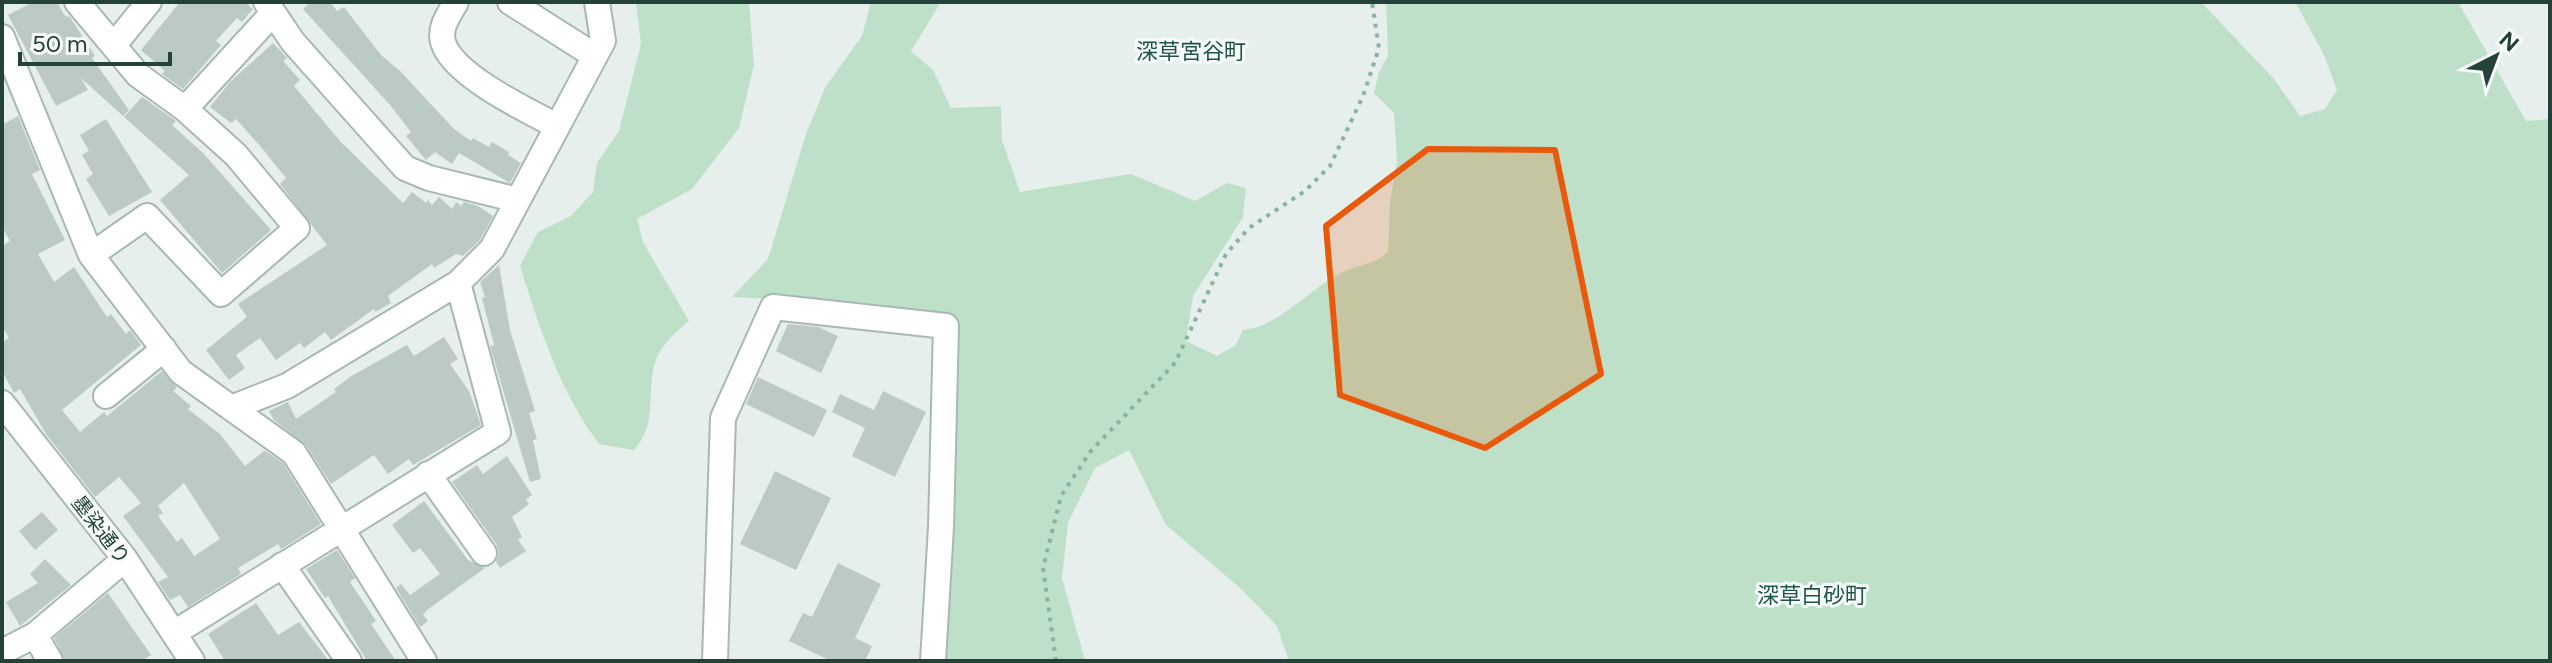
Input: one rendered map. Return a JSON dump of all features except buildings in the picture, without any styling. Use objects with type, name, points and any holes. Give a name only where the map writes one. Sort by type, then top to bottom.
[{"type":"street","points":[[77,2],[138,75],[185,109],[236,155],[297,228],[221,294],[147,216],[91,255]]},
{"type":"street","points":[[114,45],[149,2]]},
{"type":"street","points":[[456,2],[442,26],[443,44],[480,85],[557,126]]},
{"type":"street","points":[[510,2],[595,56]]},
{"type":"street","points":[[231,408],[287,386],[458,283],[492,249],[603,41],[597,2]]},
{"type":"street","points":[[185,109],[269,8],[405,168],[429,178],[518,200]]},
{"type":"street","points":[[2,37],[91,255],[181,372],[294,453],[424,661]]},
{"type":"street","points":[[174,633],[498,432],[458,283]]},
{"type":"street","points":[[715,661],[723,418],[773,307],[946,326],[941,527],[933,661]]},
{"type":"street","points":[[106,396],[164,349]]},
{"type":"street","name":"墨染通り","points":[[5,416],[125,559],[190,660]]},
{"type":"street","points":[[428,474],[484,553]]},
{"type":"street","points":[[2,652],[35,635],[125,559]]},
{"type":"street","points":[[282,565],[349,661]]},
{"type":"street","points":[[35,635],[50,661]]},
{"type":"path","points":[[1056,661],[1043,568],[1061,496],[1090,452],[1175,363],[1226,254],[1249,228],[1305,191],[1330,166],[1363,96],[1379,48],[1372,2]]},
{"type":"highlighted area","points":[[1428,149],[1555,150],[1601,374],[1485,448],[1340,395],[1326,226]]},
{"type":"green space","points":[[636,2],[749,2],[754,65],[739,128],[692,189],[637,219],[643,242],[689,321],[668,341],[656,359],[649,421],[634,450],[599,444],[585,423],[552,358],[520,266],[538,232],[571,216],[593,192],[597,163],[619,131],[641,44]]},
{"type":"green space","points":[[871,2],[941,2],[911,51],[933,70],[951,108],[1001,106],[1002,140],[1020,192],[1131,174],[1195,201],[1227,183],[1246,188],[1243,217],[1193,296],[1186,341],[1217,356],[1236,345],[1243,330],[1270,322],[1330,279],[1388,252],[1390,202],[1397,162],[1394,113],[1374,93],[1379,72],[1388,56],[1386,2],[2201,2],[2274,79],[2300,116],[2325,109],[2337,90],[2324,55],[2295,2],[2458,2],[2526,121],[2550,119],[2550,661],[1289,661],[1277,626],[1239,587],[1166,525],[1129,450],[1095,468],[1068,523],[1062,578],[1085,661],[936,661],[949,318],[866,303],[732,297],[768,259],[807,131],[826,86],[862,36]]},
{"type":"district","name":"深草宮谷町","points":[[1191,51]]},
{"type":"district","name":"深草白砂町","points":[[1812,595]]}]
